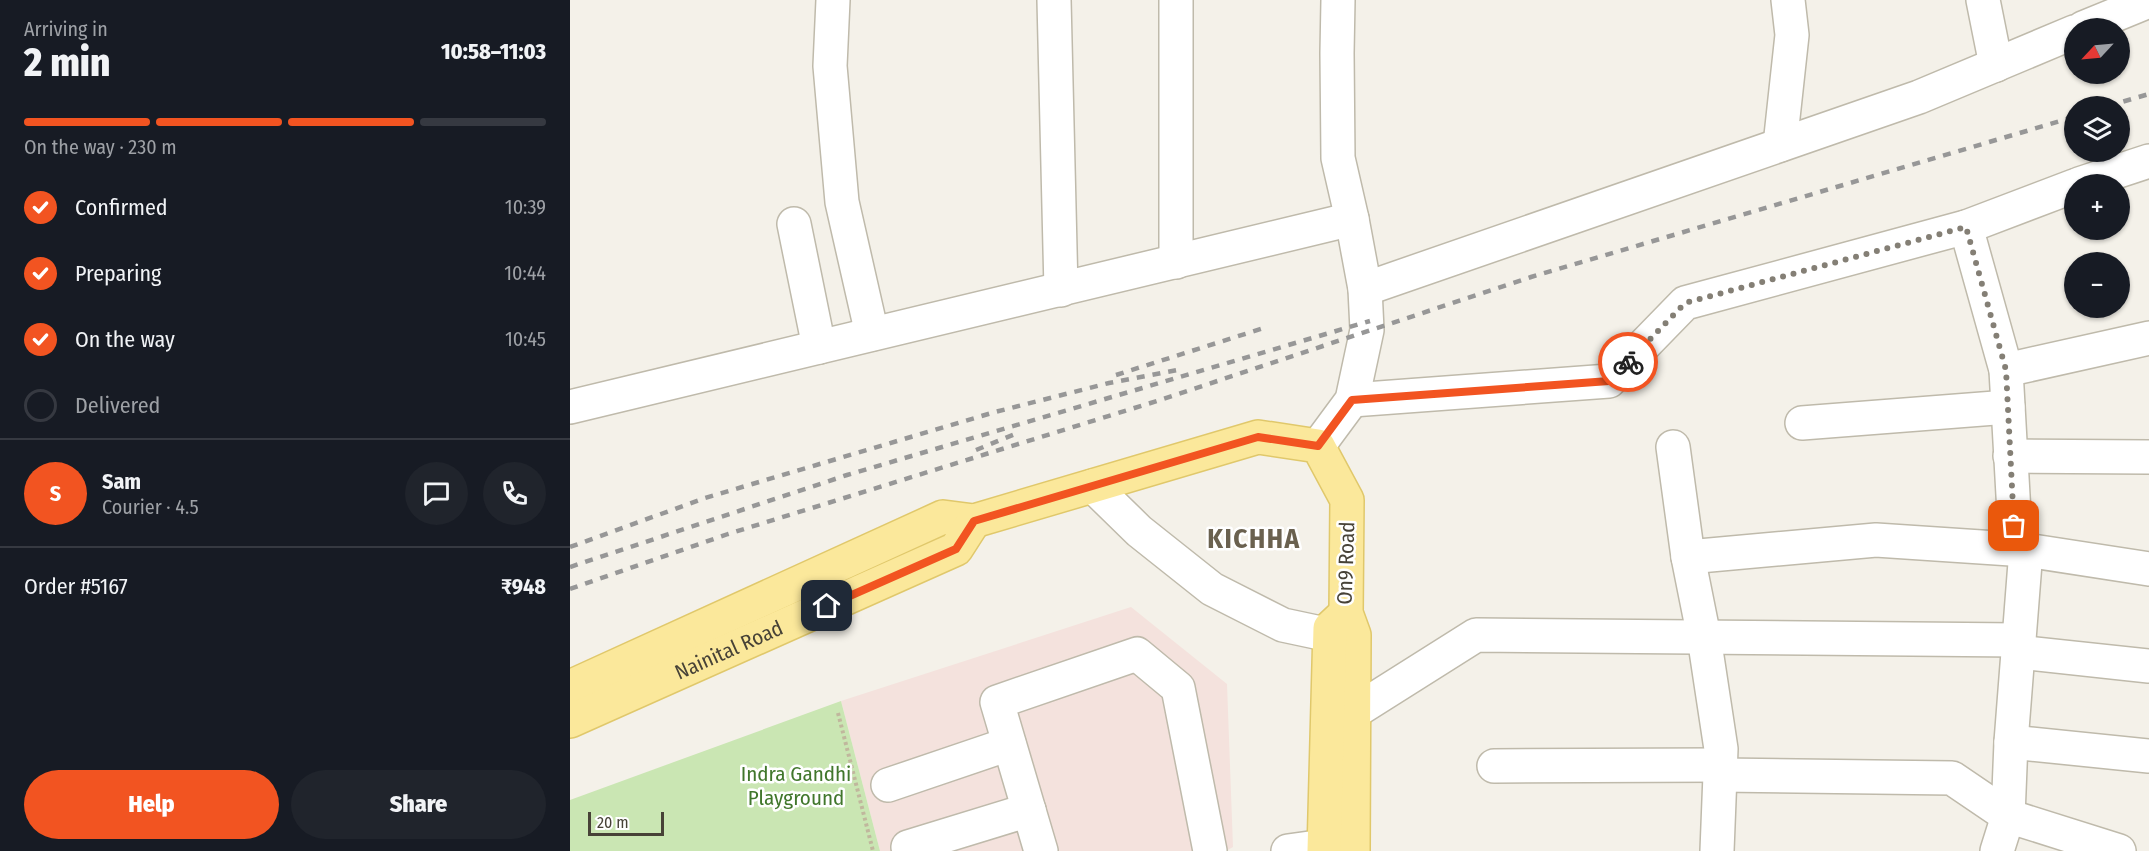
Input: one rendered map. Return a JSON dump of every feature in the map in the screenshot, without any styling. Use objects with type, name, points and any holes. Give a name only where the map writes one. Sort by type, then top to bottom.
[{"type":"main road","name":"Nainital Road","points":[[570,687],[943,517],[974,521],[1258,437],[1318,446]]},
{"type":"main road","name":"On9 Road","points":[[1318,446],[1347,500],[1338,624],[1334,849]]},
{"type":"main road","name":"Nainital Road","points":[[570,721],[956,549],[974,521]]},
{"type":"main road","points":[[1334,849],[1354,712],[1354,635],[1338,624]]},
{"type":"street","points":[[833,0],[830,66],[842,202],[872,334]]},
{"type":"street","points":[[1054,0],[1061,290]]},
{"type":"street","points":[[1176,0],[1176,262]]},
{"type":"street","points":[[1318,446],[1352,400],[1367,330],[1365,289],[1338,158],[1336,53],[1338,0]]},
{"type":"street","points":[[1780,145],[1792,35],[1788,0]]},
{"type":"street","points":[[1983,0],[1996,65]]},
{"type":"street","points":[[2107,18],[2149,1]]},
{"type":"street","points":[[1365,289],[1919,97],[2064,36]]},
{"type":"street","points":[[2109,174],[2149,161]]},
{"type":"street","points":[[1352,400],[1609,381],[1685,303],[1966,227],[2064,190]]},
{"type":"street","points":[[570,407],[1352,219]]},
{"type":"street","points":[[794,224],[819,347]]},
{"type":"street","points":[[1966,227],[2006,370],[2010,456],[2021,550],[2008,816],[1997,851]]},
{"type":"street","points":[[2006,370],[2149,338]]},
{"type":"street","points":[[1802,423],[2008,407]]},
{"type":"street","points":[[1673,447],[1688,557],[1704,638],[1721,748],[1717,851]]},
{"type":"street","points":[[2010,456],[2149,457]]},
{"type":"street","points":[[1093,486],[1139,531],[1212,589],[1283,625],[1338,624]]},
{"type":"street","points":[[1688,557],[1876,540],[2021,550],[2149,569]]},
{"type":"street","points":[[1354,712],[1476,635],[2018,646],[2149,666]]},
{"type":"street","points":[[1041,851],[997,702],[1137,654],[1178,688],[1210,851]]},
{"type":"street","points":[[2011,742],[2149,756]]},
{"type":"street","points":[[888,785],[1009,744]]},
{"type":"street","points":[[1494,766],[1720,770],[1952,778],[2008,816],[2119,851]]},
{"type":"street","points":[[908,848],[1029,810]]},
{"type":"street","points":[[1288,851],[1334,849]]},
{"type":"path","points":[[838,713],[873,851]]},
{"type":"shaded area","points":[[1131,607],[1227,684],[1233,847],[1226,851],[880,851],[841,701]]},
{"type":"green space","name":"Indra Gandhi Playground","points":[[841,701],[880,851],[570,851],[570,800]]},
{"type":"railway","points":[[2130,100],[2149,94]]},
{"type":"railway","points":[[570,589],[728,534],[1157,401],[1531,277],[2064,120]]},
{"type":"railway","points":[[570,567],[847,475],[1370,321]]},
{"type":"railway","points":[[1116,375],[1267,327]]},
{"type":"railway","points":[[570,547],[705,498],[995,412],[1109,383],[1177,370]]},
{"type":"railway","points":[[976,450],[1020,432]]},
{"type":"way so far","points":[[1628,362],[1685,303],[1966,227],[2006,370],[2014,526]]},
{"type":"district","name":"KICHHA","points":[[1254,539]]},
{"type":"route","points":[[827,606],[956,549],[974,521],[1258,437],[1318,446],[1352,400],[1609,381],[1628,362]]}]
